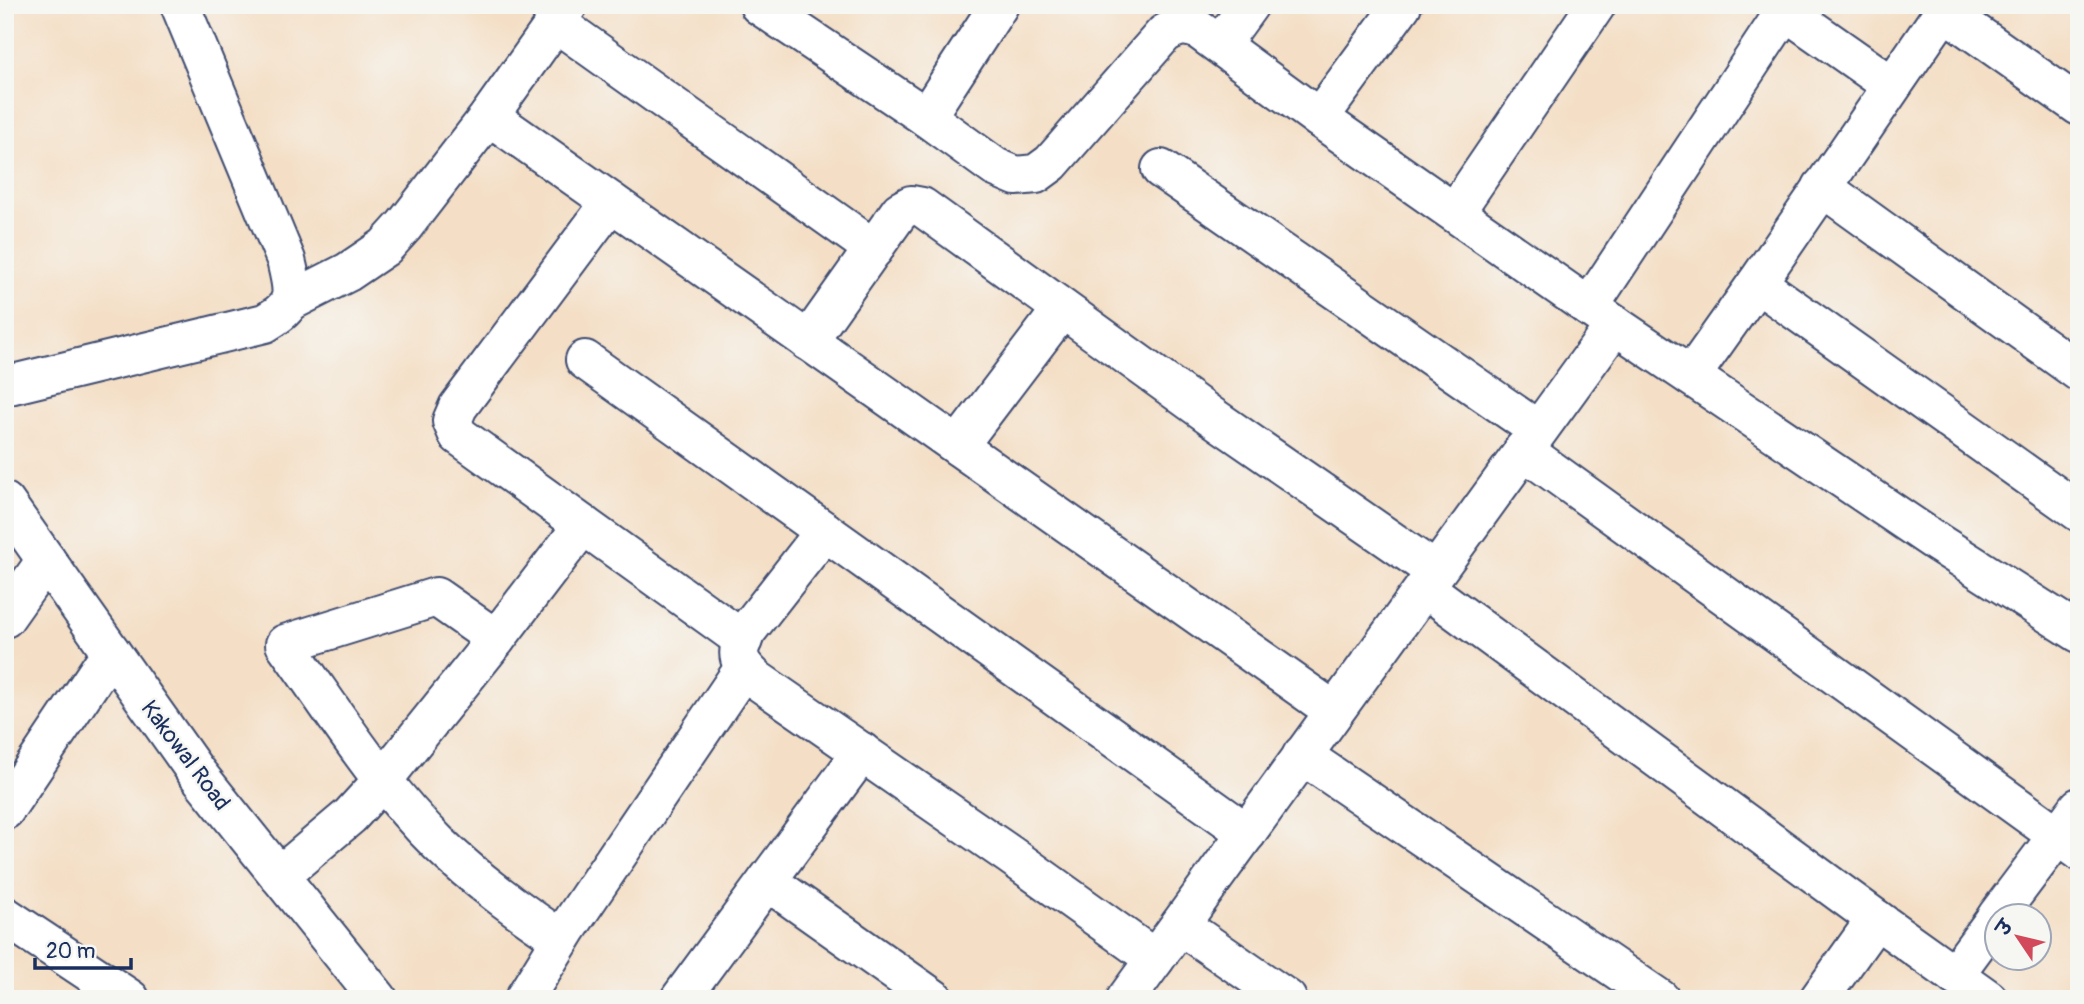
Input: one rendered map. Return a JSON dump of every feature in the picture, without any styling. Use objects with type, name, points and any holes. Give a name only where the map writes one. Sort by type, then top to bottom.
[{"type":"street","points":[[180,5],[286,260],[292,285],[291,301]]},
{"type":"street","points":[[759,5],[926,117],[995,167],[1016,176],[1036,174],[1051,163],[1164,34],[1176,27],[1187,25],[1199,30],[1319,118],[1602,316],[1938,543],[2073,616]]},
{"type":"street","points":[[1220,45],[1249,5]]},
{"type":"street","points":[[1319,118],[1402,5]]},
{"type":"street","points":[[1455,212],[1596,5]]},
{"type":"street","points":[[926,117],[997,6]]},
{"type":"street","points":[[1126,999],[1531,440],[1784,7],[1891,85]]},
{"type":"street","points":[[1690,376],[1946,8],[2074,93]]},
{"type":"street","points":[[5,386],[265,323],[280,314],[291,301],[348,272],[385,247],[404,226],[489,116],[561,14],[874,249]]},
{"type":"street","points":[[489,116],[1334,711]]},
{"type":"street","points":[[1161,169],[2072,831],[2010,902]]},
{"type":"street","points":[[1822,187],[2079,372]]},
{"type":"street","points":[[611,202],[458,407],[452,421],[458,435],[583,525],[743,654],[757,680],[1155,959]]},
{"type":"street","points":[[808,341],[900,211],[911,205],[922,207],[1211,416],[1875,919],[1988,999]]},
{"type":"street","points":[[1757,283],[2079,512]]},
{"type":"street","points":[[958,446],[1062,309]]},
{"type":"street","points":[[584,360],[1247,833]]},
{"type":"street","name":"Kakowal Road","points":[[5,502],[196,772],[373,997]]},
{"type":"street","points":[[279,876],[350,816],[382,780],[496,639],[583,525]]},
{"type":"street","points":[[524,999],[743,654],[825,531]]},
{"type":"street","points":[[5,618],[46,560]]},
{"type":"street","points":[[496,639],[436,597],[285,644],[382,780],[437,842],[508,904],[561,939]]},
{"type":"street","points":[[5,810],[111,652]]},
{"type":"street","points":[[680,999],[862,752]]},
{"type":"street","points":[[1302,755],[1660,999]]},
{"type":"street","points":[[767,881],[934,999]]},
{"type":"street","points":[[5,916],[130,999]]},
{"type":"street","points":[[1819,999],[1875,919]]},
{"type":"street","points":[[1180,925],[1287,999]]},
{"type":"street","points":[[1954,975],[1982,937]]}]
